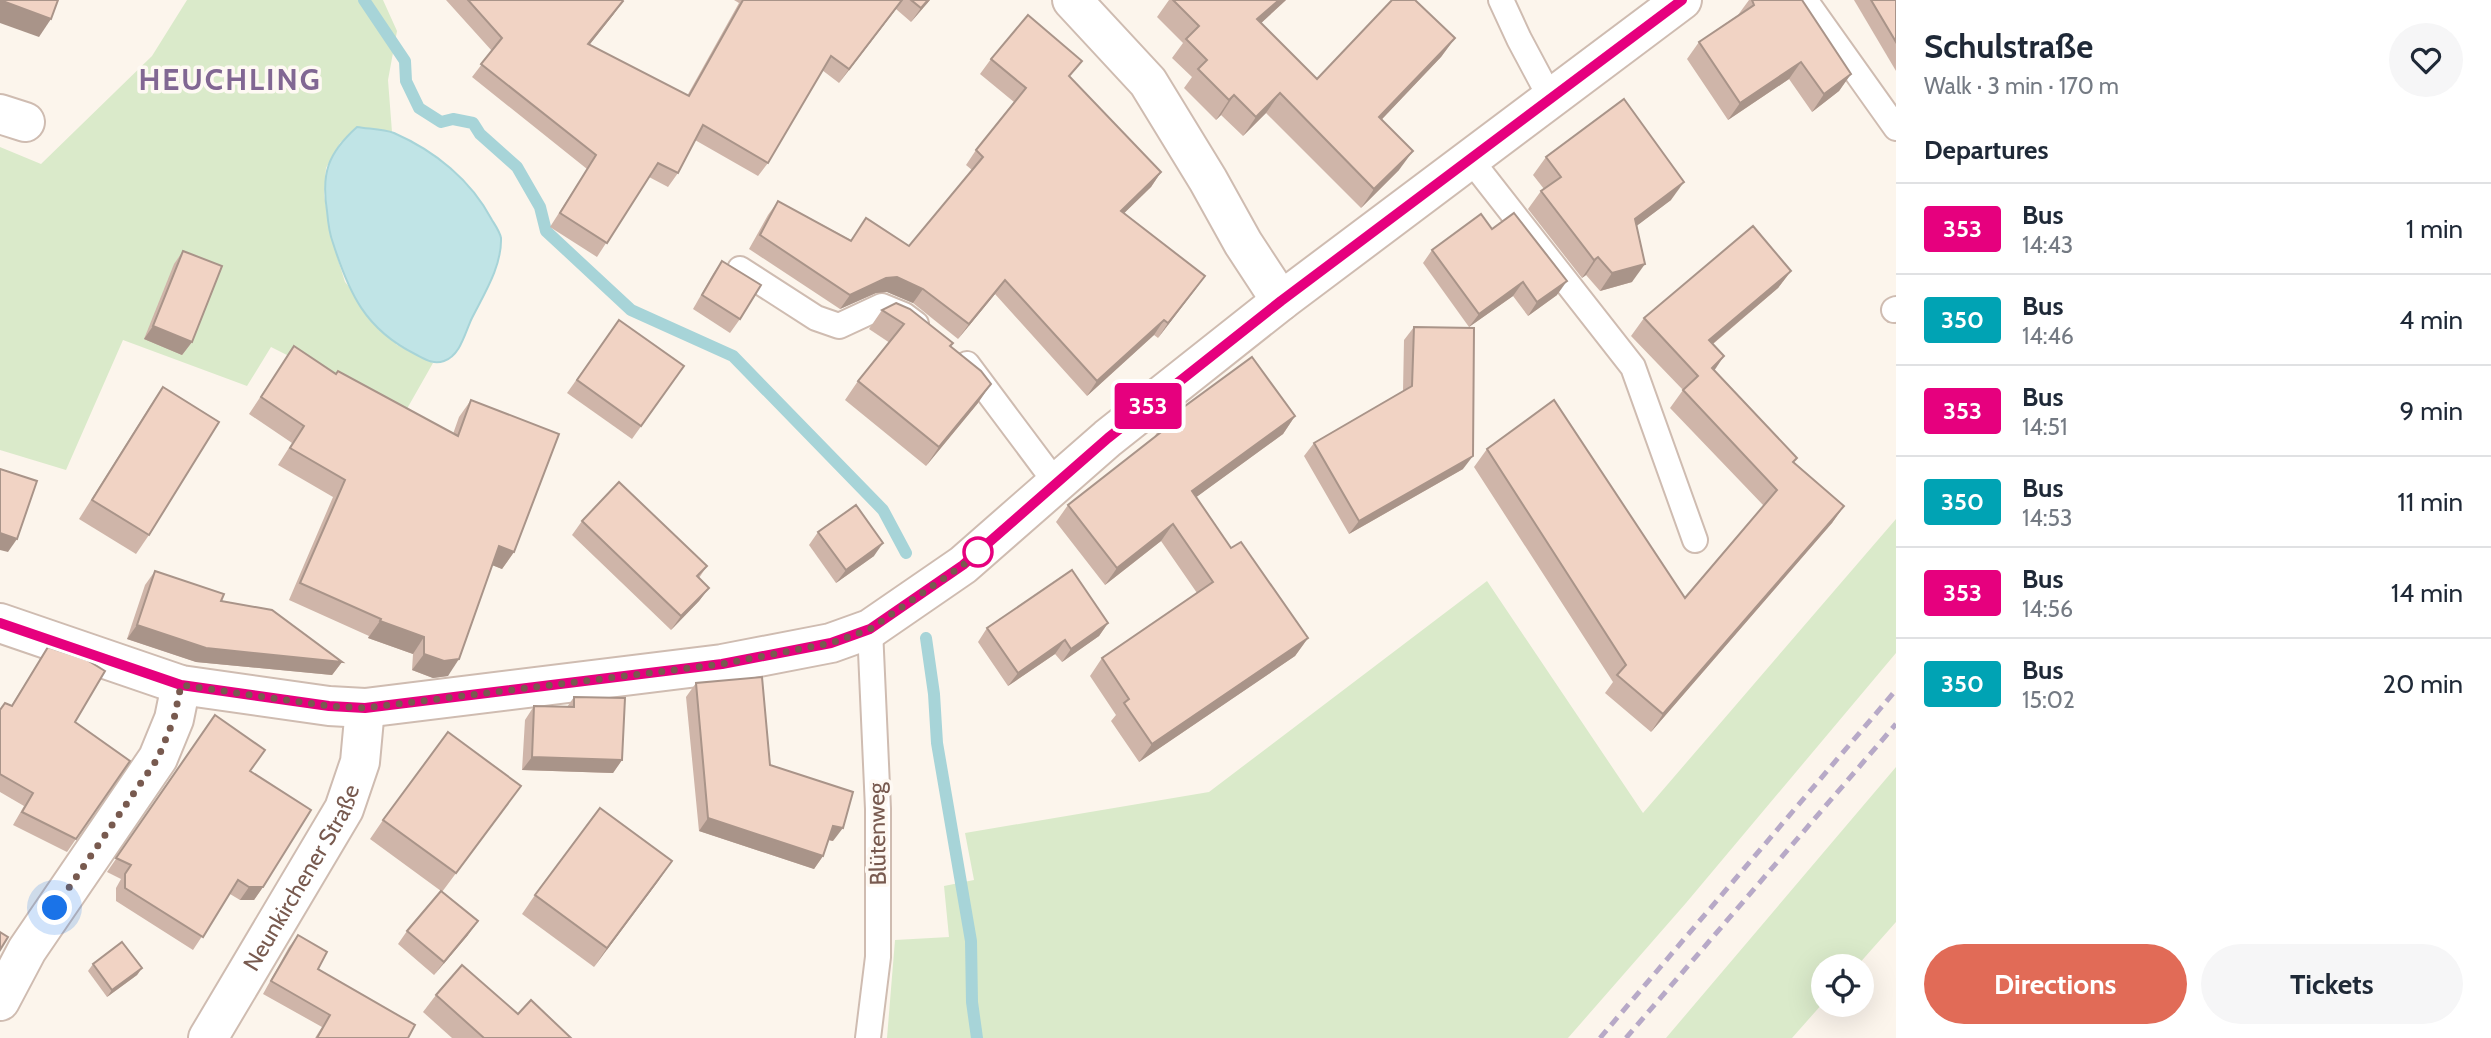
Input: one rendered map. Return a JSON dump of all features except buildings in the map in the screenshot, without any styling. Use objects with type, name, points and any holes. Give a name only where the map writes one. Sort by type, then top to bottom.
[{"type":"street","points":[[1072,0],[1148,82],[1243,243],[1281,301]]},
{"type":"street","points":[[0,623],[181,685],[329,706],[365,708],[722,664],[831,643],[870,629],[963,565],[1108,438],[1281,301],[1682,0]]},
{"type":"street","points":[[0,1001],[27,950],[158,758],[174,719],[181,685]]},
{"type":"street","name":"Neunkirchener Straße","points":[[208,1038],[344,809],[360,762],[365,708]]},
{"type":"lane","points":[[1501,0],[1551,99]]},
{"type":"lane","points":[[1805,0],[1896,128]]},
{"type":"lane","points":[[1470,159],[1633,367],[1695,540]]},
{"type":"lane","points":[[740,269],[816,318],[839,326],[882,306],[904,315],[968,365],[1056,483]]},
{"type":"lane","name":"Blütenweg","points":[[868,1038],[878,957],[878,809],[870,629]]},
{"type":"green space","points":[[187,0],[383,0],[397,31],[388,80],[392,132],[357,127],[340,143],[326,168],[324,195],[331,237],[345,282],[397,345],[433,363],[404,414],[271,347],[247,386],[123,340],[66,470],[0,450],[0,147],[41,164],[152,56]]},
{"type":"green space","points":[[1896,519],[1896,653],[1686,903],[1568,1038],[887,1038],[895,940],[949,937],[944,886],[974,880],[965,833],[1209,792],[1487,581],[1643,813]]},
{"type":"green space","points":[[1896,767],[1896,922],[1868,954],[1811,954],[1811,1017],[1792,1038],[1666,1038]]},
{"type":"water","points":[[357,127],[394,133],[437,158],[474,192],[500,233],[499,259],[491,280],[462,342],[455,354],[444,361],[426,359],[383,333],[361,308],[339,261],[329,227],[325,198],[326,175],[333,155]]},
{"type":"waterway","points":[[364,0],[405,61],[406,81],[419,108],[441,122],[453,119],[473,123],[480,134],[517,167],[540,207],[546,231],[631,310],[733,356],[883,510],[906,553]]},
{"type":"waterway","points":[[926,638],[934,694],[937,743],[971,941],[972,1002],[977,1038]]},
{"type":"railway","points":[[1600,1038],[1896,690]]},
{"type":"railway","points":[[1626,1038],[1896,724]]},
{"type":"bus line","name":"353","points":[[0,623],[181,685],[329,706],[365,708],[722,664],[831,643],[870,629],[963,565],[1108,438],[1281,301],[1682,0]]},
{"type":"district","name":"HEUCHLING","points":[[230,80]]},
{"type":"route","points":[[55,908],[158,758],[174,719],[181,685],[329,706],[365,708],[722,664],[831,643],[870,629],[982,549],[978,552]]}]
